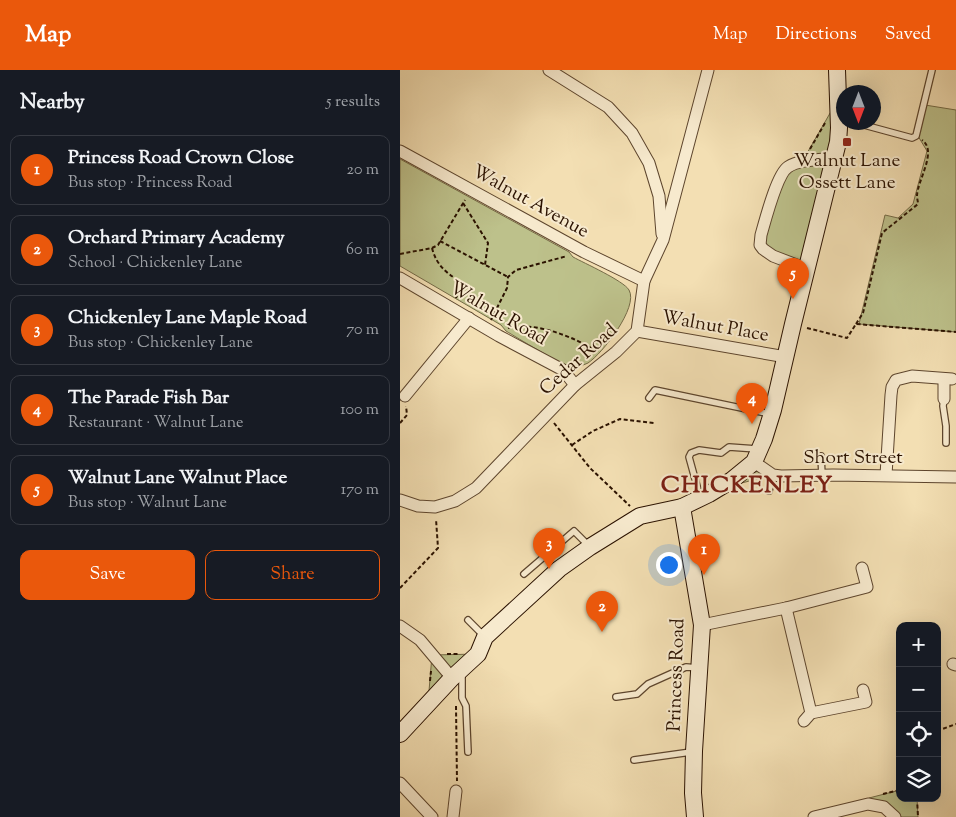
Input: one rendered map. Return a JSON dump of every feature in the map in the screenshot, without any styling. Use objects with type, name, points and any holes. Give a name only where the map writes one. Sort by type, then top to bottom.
[{"type":"street","points":[[549,70],[608,108],[632,133],[649,163],[659,196],[663,240]]},
{"type":"street","name":"Cedar Road","points":[[400,500],[418,506],[435,507],[455,501],[476,488],[575,385],[607,360],[637,331],[644,281],[663,240],[708,70]]},
{"type":"street","points":[[837,70],[837,85]]},
{"type":"street","points":[[400,734],[457,673],[478,654],[485,637],[559,569],[640,516],[682,507],[732,480],[756,456],[772,415],[840,130]]},
{"type":"street","name":"Walnut Avenue","points":[[400,151],[584,252],[644,281]]},
{"type":"street","points":[[807,269],[767,253],[763,249],[760,240],[782,174],[789,166],[802,162],[834,158]]},
{"type":"street","name":"Walnut Road","points":[[400,278],[499,336],[563,370],[575,385]]},
{"type":"street","points":[[402,396],[470,318]]},
{"type":"street","name":"Walnut Place","points":[[637,331],[786,357]]},
{"type":"street","points":[[886,475],[891,395],[892,387],[896,380],[912,376],[948,379],[944,399]]},
{"type":"street","points":[[756,456],[773,475]]},
{"type":"street","name":"Short Street","points":[[773,475],[956,477]]},
{"type":"street","name":"Princess Road","points":[[682,507],[702,625],[694,752],[695,817]]},
{"type":"street","points":[[702,625],[786,608],[867,587],[862,568]]},
{"type":"street","points":[[786,608],[808,717],[866,702],[863,690]]},
{"type":"street","points":[[400,626],[420,640],[457,673]]},
{"type":"street","points":[[400,783],[432,817]]},
{"type":"street","points":[[453,817],[456,791]]},
{"type":"street","points":[[814,817],[868,804],[884,807],[895,817]]},
{"type":"lane","points":[[881,130],[912,138],[916,136],[932,70]]},
{"type":"lane","points":[[649,398],[655,390],[772,415]]},
{"type":"lane","points":[[944,399],[946,443]]},
{"type":"lane","points":[[700,498],[690,461],[691,452],[699,450],[722,453],[729,447],[735,447],[756,456]]},
{"type":"lane","points":[[821,456],[822,475]]},
{"type":"lane","points":[[769,491],[773,475]]},
{"type":"lane","points":[[524,574],[574,531],[590,547]]},
{"type":"lane","points":[[468,620],[485,637]]},
{"type":"lane","points":[[616,697],[637,694],[648,684],[686,667],[699,668]]},
{"type":"lane","points":[[457,673],[462,698],[466,706],[468,752]]},
{"type":"lane","points":[[634,760],[681,752],[694,752]]},
{"type":"path","points":[[802,162],[836,104]]},
{"type":"path","points":[[793,324],[847,338],[863,313],[882,233],[918,204],[917,196],[929,151],[926,143],[916,136]]},
{"type":"path","points":[[400,254],[432,248],[440,241],[471,189]]},
{"type":"path","points":[[463,203],[488,243],[485,265]]},
{"type":"path","points":[[440,241],[508,277]]},
{"type":"path","points":[[432,248],[444,271],[459,281],[459,289],[452,307]]},
{"type":"path","points":[[487,328],[507,288],[508,277],[516,270],[584,252]]},
{"type":"path","points":[[856,324],[956,332]]},
{"type":"path","points":[[499,336],[503,330],[510,327],[530,326],[575,340],[590,347],[607,360]]},
{"type":"path","points":[[400,423],[407,416],[402,396]]},
{"type":"path","points":[[547,414],[590,468],[640,516]]},
{"type":"path","points":[[572,445],[593,430],[620,419],[654,424]]},
{"type":"path","points":[[400,588],[438,548],[435,507]]},
{"type":"path","points":[[456,705],[458,762],[456,791]]},
{"type":"path","points":[[941,730],[956,724]]},
{"type":"path","points":[[917,802],[918,817]]},
{"type":"green space","points":[[836,103],[807,269],[773,256],[761,235],[779,180],[802,162]]},
{"type":"green space","points":[[925,105],[956,110],[956,332],[859,324],[885,215],[898,218],[913,204],[927,151],[918,136]]},
{"type":"green space","points":[[400,159],[569,252],[573,257],[626,286],[631,298],[629,307],[618,330],[602,350],[584,365],[566,365],[539,351],[506,331],[501,325],[400,266]]},
{"type":"green space","points":[[754,462],[773,475],[718,489]]},
{"type":"green space","points":[[478,654],[428,703],[432,655]]},
{"type":"green space","points":[[896,791],[896,802],[917,802],[918,817],[895,817],[868,804],[869,798]]},
{"type":"place","name":"Walnut Lane Ossett Lane","points":[[847,142]]},
{"type":"place","name":"Walnut Lane Walnut Place","points":[[793,299]]},
{"type":"place","name":"The Parade Fish Bar","points":[[752,424]]},
{"type":"place","name":"Chickenley Lane Maple Road","points":[[549,569]]},
{"type":"place","name":"Princess Road Crown Close","points":[[704,575]]},
{"type":"place","name":"Orchard Primary Academy","points":[[602,632]]},
{"type":"district","name":"CHICKENLEY","points":[[747,486]]}]
